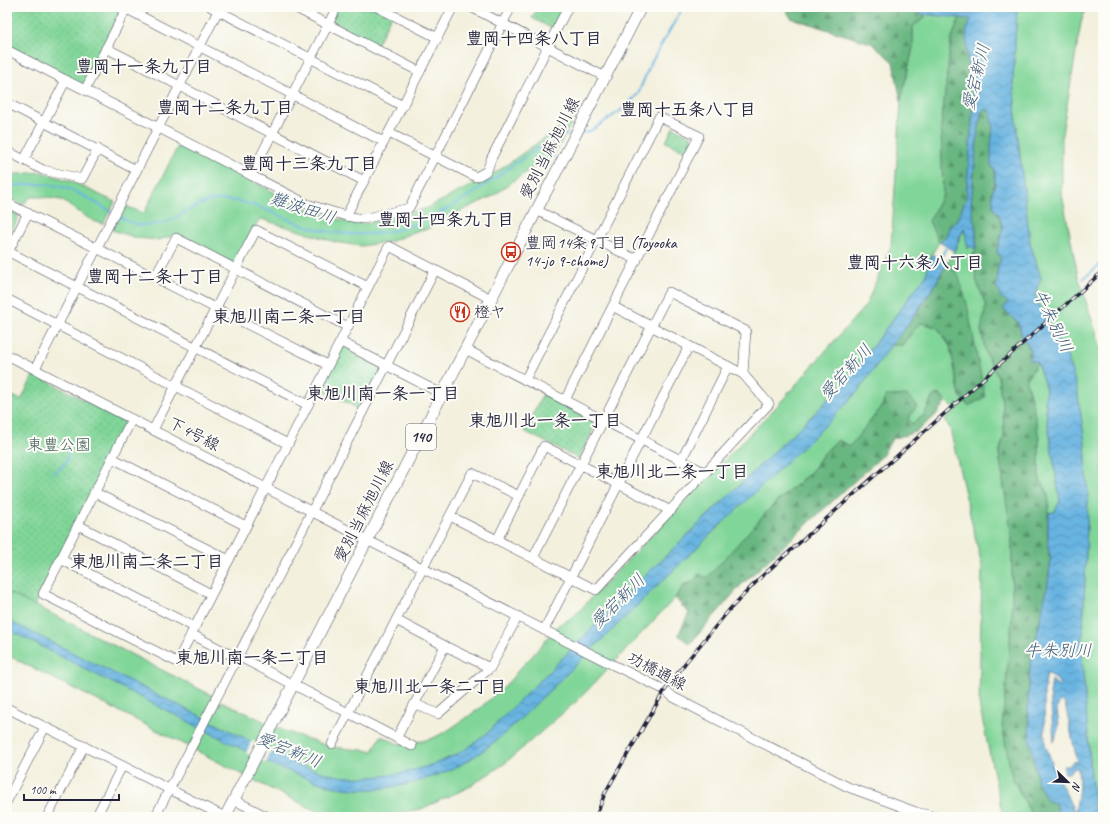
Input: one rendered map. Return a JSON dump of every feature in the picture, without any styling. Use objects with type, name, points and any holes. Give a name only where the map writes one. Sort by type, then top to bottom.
[{"type":"main road","name":"愛別当麻旭川線","points":[[225,817],[641,7]]},
{"type":"street","points":[[294,7],[420,72]]},
{"type":"street","points":[[251,175],[337,7]]},
{"type":"street","points":[[377,7],[438,38]]},
{"type":"street","points":[[346,216],[454,7]]},
{"type":"street","points":[[471,7],[605,76]]},
{"type":"street","points":[[7,50],[307,204],[346,216],[363,219],[409,208],[512,7]]},
{"type":"street","points":[[389,133],[476,177],[487,171],[491,159],[568,7]]},
{"type":"street","points":[[85,90],[124,8],[384,142]]},
{"type":"street","points":[[35,369],[200,46],[216,8],[403,106]]},
{"type":"street","points":[[106,48],[364,181]]},
{"type":"street","points":[[24,160],[66,80]]},
{"type":"street","points":[[7,103],[136,170]]},
{"type":"street","points":[[525,380],[659,117],[699,136],[614,307],[565,400]]},
{"type":"street","points":[[7,151],[44,170],[82,179],[98,149]]},
{"type":"street","points":[[7,202],[328,365]]},
{"type":"street","points":[[536,210],[637,260]]},
{"type":"street","points":[[28,212],[7,252],[308,405]]},
{"type":"street","points":[[153,430],[256,230],[368,287]]},
{"type":"street","points":[[155,277],[176,238],[348,327]]},
{"type":"street","points":[[132,419],[43,594],[176,662],[389,246],[491,299]]},
{"type":"street","points":[[155,817],[435,270]]},
{"type":"street","points":[[533,558],[669,292],[746,332],[743,374]]},
{"type":"street","points":[[7,299],[288,444]]},
{"type":"street","points":[[450,516],[596,590],[769,404],[743,374],[614,307]]},
{"type":"street","points":[[341,342],[442,394]]},
{"type":"street","points":[[544,630],[689,346]]},
{"type":"street","points":[[465,349],[706,473]]},
{"type":"street","name":"下4号線","points":[[7,355],[367,540]]},
{"type":"street","points":[[681,461],[728,366]]},
{"type":"street","points":[[497,540],[544,446],[671,511]]},
{"type":"street","points":[[112,458],[246,526]]},
{"type":"street","points":[[332,744],[472,473],[519,496]]},
{"type":"street","points":[[94,492],[229,560]]},
{"type":"street","points":[[78,525],[211,594]]},
{"type":"street","name":"功橋通線","points":[[367,540],[665,690],[673,697],[848,787],[916,812],[937,817]]},
{"type":"street","points":[[60,559],[237,657],[293,684],[412,746]]},
{"type":"street","points":[[415,704],[438,714],[490,668],[518,616]]},
{"type":"street","points":[[396,620],[490,668]]},
{"type":"street","points":[[397,737],[445,646]]},
{"type":"street","points":[[7,708],[225,817]]},
{"type":"street","points":[[7,801],[45,727]]},
{"type":"street","points":[[47,817],[84,746]]},
{"type":"street","points":[[96,817],[122,766]]},
{"type":"street","points":[[234,800],[268,817]]},
{"type":"green space","points":[[7,7],[123,7],[85,90],[7,50]]},
{"type":"green space","points":[[337,7],[377,7],[392,14],[375,49],[328,25]]},
{"type":"green space","points":[[538,7],[564,7],[553,29],[532,18]]},
{"type":"green space","points":[[784,7],[923,7],[925,18],[913,26],[913,47],[901,101],[893,62],[873,44],[791,18]]},
{"type":"green space","points":[[923,7],[964,7],[951,40],[941,128],[943,194],[929,221],[939,242],[932,254],[926,275],[851,375],[821,407],[578,642],[592,649],[858,391],[891,345],[902,345],[920,323],[937,327],[950,346],[960,396],[969,406],[960,282],[958,275],[948,263],[965,227],[968,249],[971,246],[976,250],[973,255],[977,282],[986,306],[981,330],[986,354],[998,377],[1003,409],[1004,435],[999,454],[1012,538],[1012,619],[1010,640],[1012,778],[1033,817],[1003,817],[979,704],[982,566],[950,429],[945,419],[955,410],[939,394],[933,396],[924,415],[912,424],[886,396],[881,408],[850,446],[838,440],[823,454],[813,470],[773,505],[707,579],[685,584],[675,598],[580,698],[504,764],[467,788],[421,809],[379,817],[329,817],[195,750],[221,701],[282,730],[331,747],[373,751],[381,736],[399,744],[433,738],[447,731],[479,709],[510,681],[557,626],[573,617],[778,405],[866,305],[891,246],[901,101],[913,47],[913,26],[925,18]]},
{"type":"green space","points":[[964,7],[977,7],[973,13],[968,73],[974,96],[966,199],[957,221],[950,226],[945,238],[939,242],[929,221],[943,194],[941,128],[951,40]]},
{"type":"green space","points":[[1017,7],[1086,7],[1081,23],[1062,134],[1062,194],[1078,276],[1103,354],[1103,817],[1094,817],[1082,658],[1088,498],[1085,443],[1077,389],[1067,356],[1042,313],[1035,295],[1041,278],[1030,243],[1017,130],[1013,80]]},
{"type":"green space","points":[[984,109],[990,111],[993,128],[991,146],[995,170],[995,185],[992,192],[994,208],[999,215],[1003,228],[997,250],[1001,259],[997,267],[1000,292],[1008,302],[1003,309],[1018,322],[1023,339],[1030,348],[1030,360],[1037,362],[1026,381],[1033,406],[1039,438],[1039,477],[1047,491],[1049,503],[1048,548],[1051,558],[1048,583],[1030,668],[1028,704],[1030,739],[1056,803],[1059,817],[1033,817],[1012,778],[1002,726],[1012,619],[1012,538],[999,454],[1004,435],[1003,409],[998,377],[986,354],[981,330],[986,306],[977,282],[973,255],[976,250],[976,231],[971,203],[978,130],[981,112]]},
{"type":"green space","points":[[578,114],[574,118],[552,160],[539,164],[493,196],[448,217],[425,230],[419,230],[392,241],[361,246],[335,242],[261,219],[258,221],[236,264],[233,265],[176,235],[158,240],[137,238],[112,230],[125,206],[144,213],[179,144],[305,208],[344,221],[363,224],[425,209],[476,183],[498,171]]},
{"type":"green space","points":[[673,127],[692,137],[694,142],[688,152],[666,142]]},
{"type":"green space","points":[[41,172],[71,181],[115,202],[103,224],[93,221],[61,200],[30,197],[23,205],[7,198],[7,175]]},
{"type":"green space","points":[[7,209],[17,214],[18,219],[7,240]]},
{"type":"green space","points":[[948,263],[958,275],[967,304],[985,397],[969,406],[960,396],[950,346],[937,327],[920,323],[902,345],[891,345],[919,309]]},
{"type":"green space","points":[[341,342],[387,365],[363,411],[317,387]]},
{"type":"green space","points":[[1037,362],[1046,389],[1045,400],[1047,419],[1060,501],[1054,513],[1050,512],[1048,517],[1049,503],[1047,491],[1039,477],[1039,438],[1033,406],[1026,381]]},
{"type":"green space","name":"東豊公園","points":[[34,374],[127,422],[35,606],[7,592],[7,393],[21,400]]},
{"type":"green space","points":[[543,394],[597,422],[579,459],[524,431]]},
{"type":"green space","points":[[939,394],[946,401],[935,416],[916,432],[892,439],[882,456],[741,585],[690,644],[678,635],[689,613],[675,598],[685,584],[693,582],[699,574],[707,578],[773,505],[813,470],[823,454],[838,440],[850,446],[881,408],[886,396],[907,395],[917,406],[908,419],[912,424],[924,415],[933,396]]},
{"type":"green space","points":[[7,591],[215,697],[190,747],[7,655]]},
{"type":"water","name":"牛朱別川","points":[[977,7],[1017,7],[1013,80],[1017,130],[1030,243],[1041,278],[1035,295],[1042,313],[1067,356],[1077,389],[1085,443],[1088,498],[1082,658],[1094,812],[1096,817],[1059,817],[1056,803],[1048,801],[1038,783],[1030,739],[1028,704],[1030,668],[1048,583],[1051,558],[1048,548],[1048,517],[1050,512],[1054,513],[1060,501],[1047,419],[1045,400],[1046,389],[1037,362],[1030,360],[1030,348],[1023,339],[1018,322],[1003,309],[1008,302],[1000,297],[1000,292],[996,287],[998,279],[998,266],[1001,259],[997,251],[1003,228],[999,215],[994,208],[992,192],[995,185],[995,170],[991,165],[993,128],[990,111],[985,109],[981,112],[978,130],[971,203],[976,231],[976,250],[971,246],[968,249],[964,228],[955,251],[939,242],[945,238],[950,226],[957,221],[966,199],[974,96],[968,73],[966,33],[971,19],[921,14],[921,9],[972,13]],"holes":[[[1047,672],[1058,681],[1061,688],[1052,680],[1050,693],[1054,742],[1059,726],[1057,709],[1060,700],[1065,704],[1077,761],[1072,762],[1069,766],[1063,766],[1065,773],[1069,773],[1073,768],[1078,768],[1079,788],[1075,813],[1055,771],[1045,744],[1044,692]]]},
{"type":"water","points":[[932,254],[948,263],[935,285],[902,333],[891,345],[858,391],[832,419],[509,729],[482,751],[468,760],[437,775],[424,780],[397,786],[368,789],[340,788],[314,781],[277,767],[7,629],[7,620],[301,766],[324,773],[348,777],[363,777],[392,775],[434,764],[471,746],[486,734],[650,571],[821,407],[851,375],[926,275]]},
{"type":"pier","points":[[252,740],[272,750],[266,763],[246,753]]},
{"type":"waterway","name":"難波田川","points":[[580,133],[589,132],[623,109],[638,94],[650,65],[683,7]]},
{"type":"waterway","name":"難波田川","points":[[881,7],[923,12]]},
{"type":"waterway","name":"難波田川","points":[[117,215],[137,225],[154,225],[167,222],[207,201],[226,200],[237,201],[260,207],[303,225],[337,233],[373,234],[396,230],[424,221],[451,207],[545,144],[563,136],[572,134]]},
{"type":"waterway","name":"難波田川","points":[[7,186],[37,184],[59,186],[78,193],[113,213]]},
{"type":"waterway","name":"愛宕新川","points":[[939,261],[948,244]]},
{"type":"waterway","points":[[1083,279],[1103,262]]},
{"type":"waterway","points":[[1040,314],[1049,309]]},
{"type":"waterway","points":[[54,473],[65,463],[71,445],[76,442],[80,443]]},
{"type":"railway","points":[[596,817],[605,793],[663,693],[686,662],[730,609],[761,577],[1103,271]]},
{"type":"place","name":"豊岡14条9丁目 (Toyooka 14-jo 9-chome)","points":[[511,252]]},
{"type":"place","name":"橙ヤ","points":[[460,312]]},
{"type":"district","name":"豊岡十四条八丁目","points":[[534,38]]},
{"type":"district","name":"豊岡十一条九丁目","points":[[144,66]]},
{"type":"district","name":"豊岡十二条九丁目","points":[[225,107]]},
{"type":"district","name":"豊岡十五条八丁目","points":[[688,109]]},
{"type":"district","name":"豊岡十三条九丁目","points":[[309,163]]},
{"type":"district","name":"豊岡十四条九丁目","points":[[446,219]]},
{"type":"district","name":"豊岡十六条八丁目","points":[[915,262]]},
{"type":"district","name":"豊岡十二条十丁目","points":[[155,276]]},
{"type":"district","name":"東旭川南二条一丁目","points":[[289,316]]},
{"type":"district","name":"東旭川南一条一丁目","points":[[383,393]]},
{"type":"district","name":"東旭川北一条一丁目","points":[[545,420]]},
{"type":"district","name":"東旭川北二条一丁目","points":[[672,471]]},
{"type":"district","name":"東旭川南二条二丁目","points":[[147,561]]},
{"type":"district","name":"東旭川南一条二丁目","points":[[252,657]]},
{"type":"district","name":"東旭川北一条二丁目","points":[[430,686]]}]
